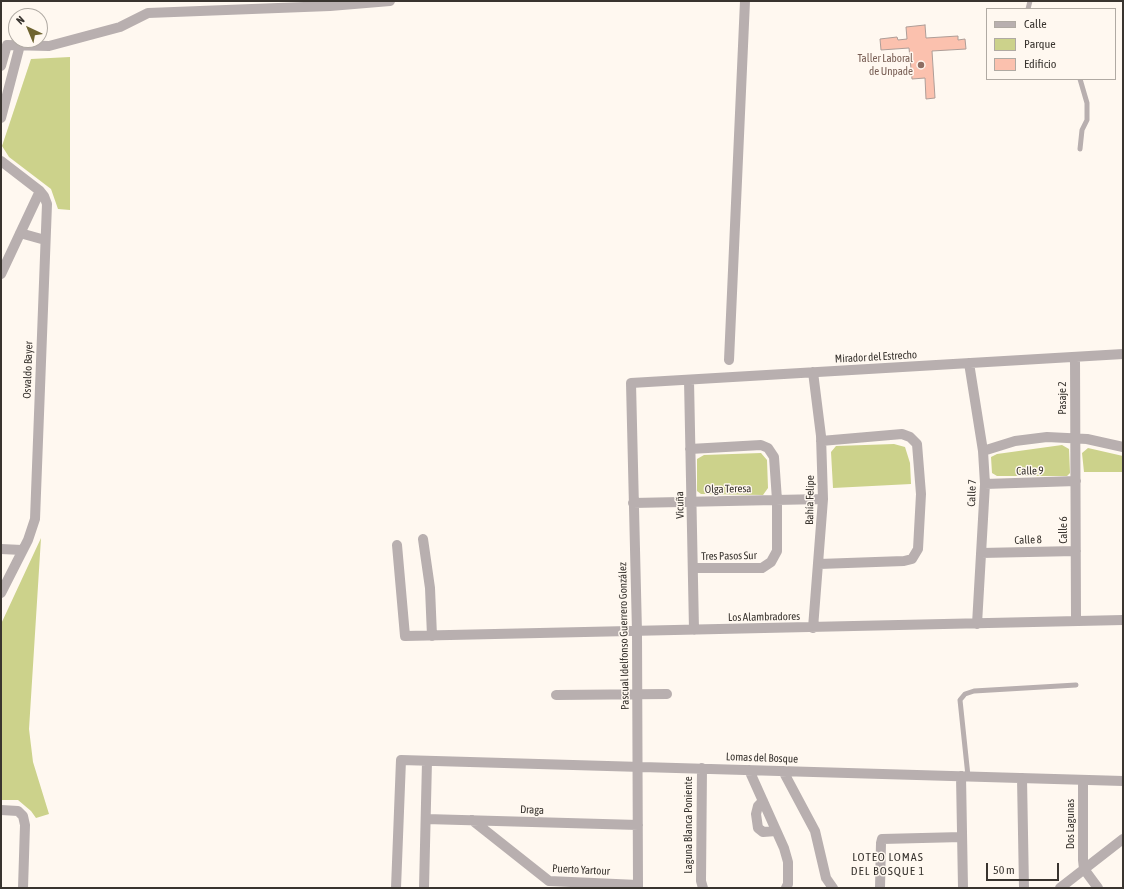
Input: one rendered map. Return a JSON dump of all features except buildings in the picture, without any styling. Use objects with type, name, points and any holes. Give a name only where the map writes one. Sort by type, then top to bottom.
[{"type":"street","points":[[48,46],[125,25],[148,13],[390,1]]},
{"type":"street","points":[[729,360],[745,1]]},
{"type":"street","points":[[1,66],[8,45]]},
{"type":"street","points":[[1,118],[19,48]]},
{"type":"street","points":[[1,162],[40,191],[1,274]]},
{"type":"street","name":"Osvaldo Bayer","points":[[1,593],[30,535],[34,519],[47,204],[40,191]]},
{"type":"street","points":[[20,233],[45,240]]},
{"type":"street","name":"Mirador del Estrecho","points":[[631,383],[1123,354]]},
{"type":"street","name":"Pasaje 2","points":[[1075,357],[1076,438]]},
{"type":"street","name":"Calle 7","points":[[969,363],[983,451],[985,484],[976,624]]},
{"type":"street","name":"Bahía Felipe","points":[[813,372],[821,441],[823,499],[813,628]]},
{"type":"street","name":"Vicuña","points":[[689,380],[694,630]]},
{"type":"street","name":"Pascual Idelfonso Guerrero González","points":[[631,383],[637,632],[638,886]]},
{"type":"street","points":[[819,564],[908,561],[915,557],[918,549],[921,494],[917,444],[910,437],[902,434],[821,441]]},
{"type":"street","points":[[983,451],[1031,438],[1047,437],[1101,441],[1123,447]]},
{"type":"street","name":"Calle 6","points":[[1076,438],[1076,621]]},
{"type":"street","name":"Tres Pasos Sur","points":[[690,449],[761,445],[768,448],[774,457],[777,500],[777,551],[771,562],[762,568],[693,568]]},
{"type":"street","name":"Calle 9","points":[[985,484],[1076,481]]},
{"type":"street","name":"Olga Teresa","points":[[633,503],[823,499]]},
{"type":"street","points":[[423,540],[430,588],[432,636]]},
{"type":"street","name":"Los Alambradores","points":[[397,545],[403,591],[406,636],[1123,620]]},
{"type":"street","points":[[1,549],[22,550]]},
{"type":"street","name":"Calle 8","points":[[981,553],[1076,551]]},
{"type":"street","points":[[556,695],[667,694]]},
{"type":"street","name":"Lomas del Bosque","points":[[396,888],[401,760],[1123,781]]},
{"type":"street","points":[[424,888],[427,761]]},
{"type":"street","name":"Laguna Blanca Poniente","points":[[702,768],[702,885]]},
{"type":"street","points":[[749,770],[788,862],[787,886]]},
{"type":"street","points":[[783,771],[815,831],[826,878],[833,888]]},
{"type":"street","points":[[963,888],[962,838],[964,776]]},
{"type":"street","points":[[1022,778],[1024,888]]},
{"type":"street","name":"Dos Lagunas","points":[[1083,780],[1084,869]]},
{"type":"street","points":[[763,801],[758,806],[756,814],[758,828],[763,832],[776,831]]},
{"type":"street","points":[[1,810],[18,811],[23,816],[25,825],[23,888]]},
{"type":"street","name":"Draga","points":[[426,819],[638,825]]},
{"type":"street","name":"Puerto Yartour","points":[[472,820],[546,880],[638,886]]},
{"type":"street","points":[[880,888],[882,838],[962,838]]},
{"type":"street","points":[[1060,888],[1123,838]]},
{"type":"street","points":[[1084,869],[1098,888]]},
{"type":"lane","points":[[1080,80],[1087,103],[1087,120],[1082,130],[1080,149]]},
{"type":"lane","points":[[964,776],[960,700],[965,694],[974,691],[1076,685]]},
{"type":"green space","points":[[70,57],[70,210],[58,209],[51,189],[9,157],[2,146],[31,59]]},
{"type":"green space","points":[[894,444],[905,447],[910,463],[911,484],[833,488],[831,452],[836,446]]},
{"type":"green space","points":[[1062,445],[1069,449],[1070,473],[1067,476],[997,476],[992,473],[991,457],[997,454]]},
{"type":"green space","points":[[1088,448],[1123,456],[1123,472],[1084,472],[1082,453]]},
{"type":"green space","points":[[761,453],[767,460],[768,488],[763,495],[701,494],[697,491],[697,459],[704,455]]},
{"type":"green space","points":[[41,538],[29,729],[33,762],[49,814],[36,818],[31,811],[18,800],[1,800],[1,624]]},
{"type":"place","name":"Taller Laboral de Unpade","points":[[921,65]]},
{"type":"district","name":"LOTEO LOMAS DEL BOSQUE 1","points":[[888,864]]}]
